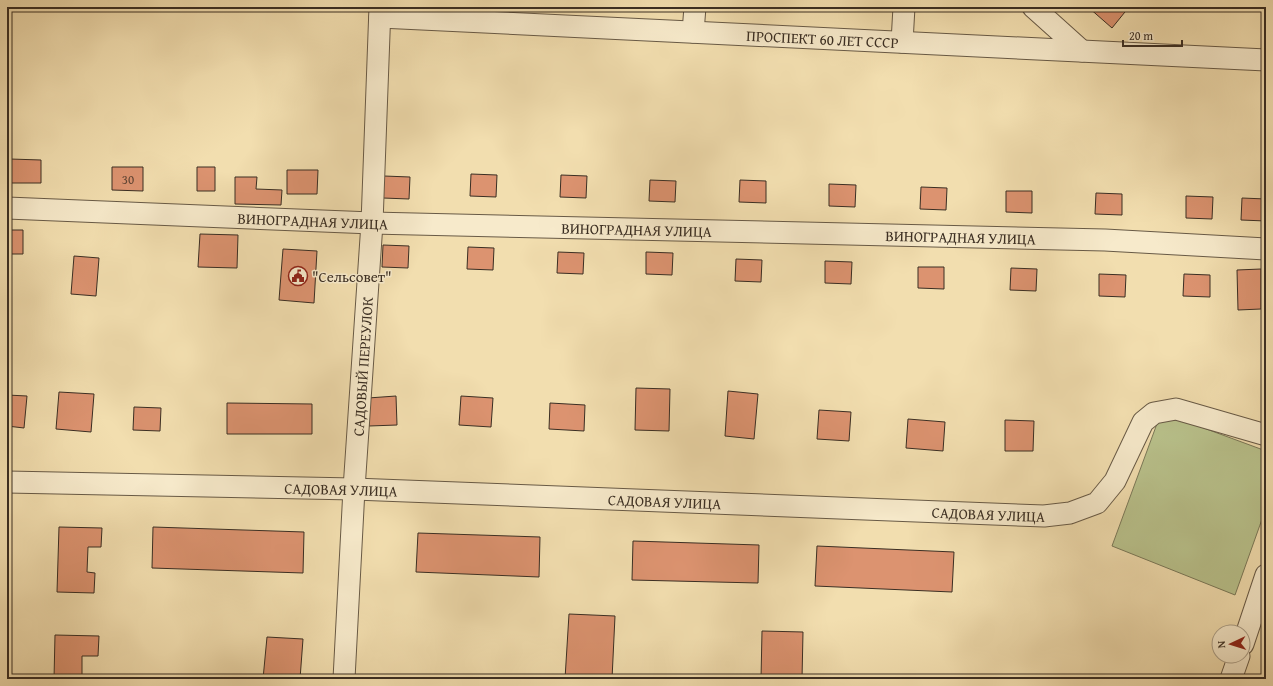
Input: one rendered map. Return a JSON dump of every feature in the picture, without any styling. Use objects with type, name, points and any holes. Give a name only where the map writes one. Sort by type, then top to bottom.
[{"type":"street","points":[[693,32],[695,7]]},
{"type":"street","points":[[902,42],[904,7]]},
{"type":"street","points":[[1033,7],[1082,51]]},
{"type":"street","name":"ПРОСПЕКТ 60 ЛЕТ СССР","points":[[380,10],[693,32],[1266,60]]},
{"type":"street","name":"САДОВЫЙ ПЕРЕУЛОК","points":[[344,679],[354,489],[372,223],[380,10]]},
{"type":"street","name":"ВИНОГРАДНАЯ УЛИЦА","points":[[7,208],[372,223],[1105,240],[1266,249]]},
{"type":"street","name":"САДОВАЯ УЛИЦА","points":[[7,482],[354,489],[1044,516],[1070,512],[1097,503],[1114,481],[1143,422],[1154,413],[1176,410],[1266,435]]},
{"type":"street","points":[[1250,624],[1266,575]]},
{"type":"street","points":[[1231,679],[1236,664]]},
{"type":"path","points":[[272,7],[380,10]]},
{"type":"green space","points":[[1182,420],[1266,451],[1266,508],[1235,595],[1112,546],[1158,421]]},
{"type":"building","points":[[1088,7],[1129,7],[1112,28]]},
{"type":"building","points":[[10,159],[41,160],[41,183],[10,183]]},
{"type":"building","points":[[112,167],[143,167],[143,191],[112,190]]},
{"type":"building","points":[[197,167],[215,167],[215,191],[197,191]]},
{"type":"building","points":[[287,170],[318,170],[317,194],[287,194]]},
{"type":"building","points":[[471,174],[497,175],[496,197],[470,196]]},
{"type":"building","points":[[561,175],[587,176],[586,198],[560,197]]},
{"type":"building","points":[[384,176],[410,177],[409,199],[383,198]]},
{"type":"building","points":[[235,177],[257,177],[256,189],[282,190],[281,205],[235,204]]},
{"type":"building","points":[[650,180],[676,181],[675,202],[649,201]]},
{"type":"building","points":[[740,180],[766,181],[766,203],[739,202]]},
{"type":"building","points":[[829,184],[856,185],[855,207],[829,206]]},
{"type":"building","points":[[921,187],[947,188],[946,210],[920,209]]},
{"type":"building","points":[[1006,191],[1032,191],[1032,213],[1006,212]]},
{"type":"building","points":[[1096,193],[1122,194],[1122,215],[1095,214]]},
{"type":"building","points":[[1186,196],[1213,197],[1212,219],[1186,218]]},
{"type":"building","points":[[1242,198],[1266,199],[1266,221],[1241,220]]},
{"type":"building","points":[[7,230],[23,230],[23,254],[7,254]]},
{"type":"building","points":[[200,234],[238,235],[237,268],[198,267]]},
{"type":"building","points":[[383,245],[409,246],[408,268],[382,267]]},
{"type":"building","points":[[468,247],[494,248],[493,270],[467,269]]},
{"type":"building","name":"\"Сельсовет\"","points":[[283,249],[317,251],[314,303],[279,300]]},
{"type":"building","points":[[558,252],[584,253],[583,274],[557,273]]},
{"type":"building","points":[[646,252],[673,253],[672,275],[646,274]]},
{"type":"building","points":[[74,256],[99,258],[96,296],[71,294]]},
{"type":"building","points":[[736,259],[762,260],[761,282],[735,281]]},
{"type":"building","points":[[825,261],[852,262],[851,284],[825,283]]},
{"type":"building","points":[[918,267],[944,267],[944,289],[918,288]]},
{"type":"building","points":[[1011,268],[1037,269],[1036,291],[1010,290]]},
{"type":"building","points":[[1261,269],[1261,309],[1238,310],[1237,270]]},
{"type":"building","points":[[1099,274],[1126,275],[1125,297],[1099,296]]},
{"type":"building","points":[[1184,274],[1210,275],[1210,297],[1183,296]]},
{"type":"building","points":[[636,388],[670,389],[669,431],[635,430]]},
{"type":"building","points":[[728,391],[758,394],[754,439],[725,436]]},
{"type":"building","points":[[59,392],[94,394],[91,432],[56,429]]},
{"type":"building","points":[[7,395],[27,396],[24,428],[7,426]]},
{"type":"building","points":[[396,396],[397,425],[369,426],[368,398]]},
{"type":"building","points":[[461,396],[493,398],[491,427],[459,425]]},
{"type":"building","points":[[227,403],[312,404],[312,434],[227,434]]},
{"type":"building","points":[[550,403],[585,405],[584,431],[549,429]]},
{"type":"building","points":[[134,407],[161,408],[160,431],[133,430]]},
{"type":"building","points":[[819,410],[851,412],[849,441],[817,439]]},
{"type":"building","points":[[908,419],[945,422],[943,451],[906,448]]},
{"type":"building","points":[[1005,420],[1034,421],[1033,451],[1005,451]]},
{"type":"building","points":[[59,527],[102,528],[101,547],[88,547],[87,572],[95,573],[94,593],[57,592]]},
{"type":"building","points":[[153,527],[304,532],[303,573],[152,568]]},
{"type":"building","points":[[418,533],[540,537],[539,577],[416,572]]},
{"type":"building","points":[[633,541],[759,545],[758,583],[632,580]]},
{"type":"building","points":[[817,546],[954,552],[952,592],[815,586]]},
{"type":"building","points":[[569,614],[615,616],[612,679],[565,679]]},
{"type":"building","points":[[762,631],[803,632],[802,679],[761,679]]},
{"type":"building","points":[[55,635],[99,636],[98,656],[82,656],[82,679],[54,679]]},
{"type":"building","points":[[267,637],[303,639],[300,679],[263,679]]},
{"type":"place","name":"\"Сельсовет\"","points":[[298,276]]}]
